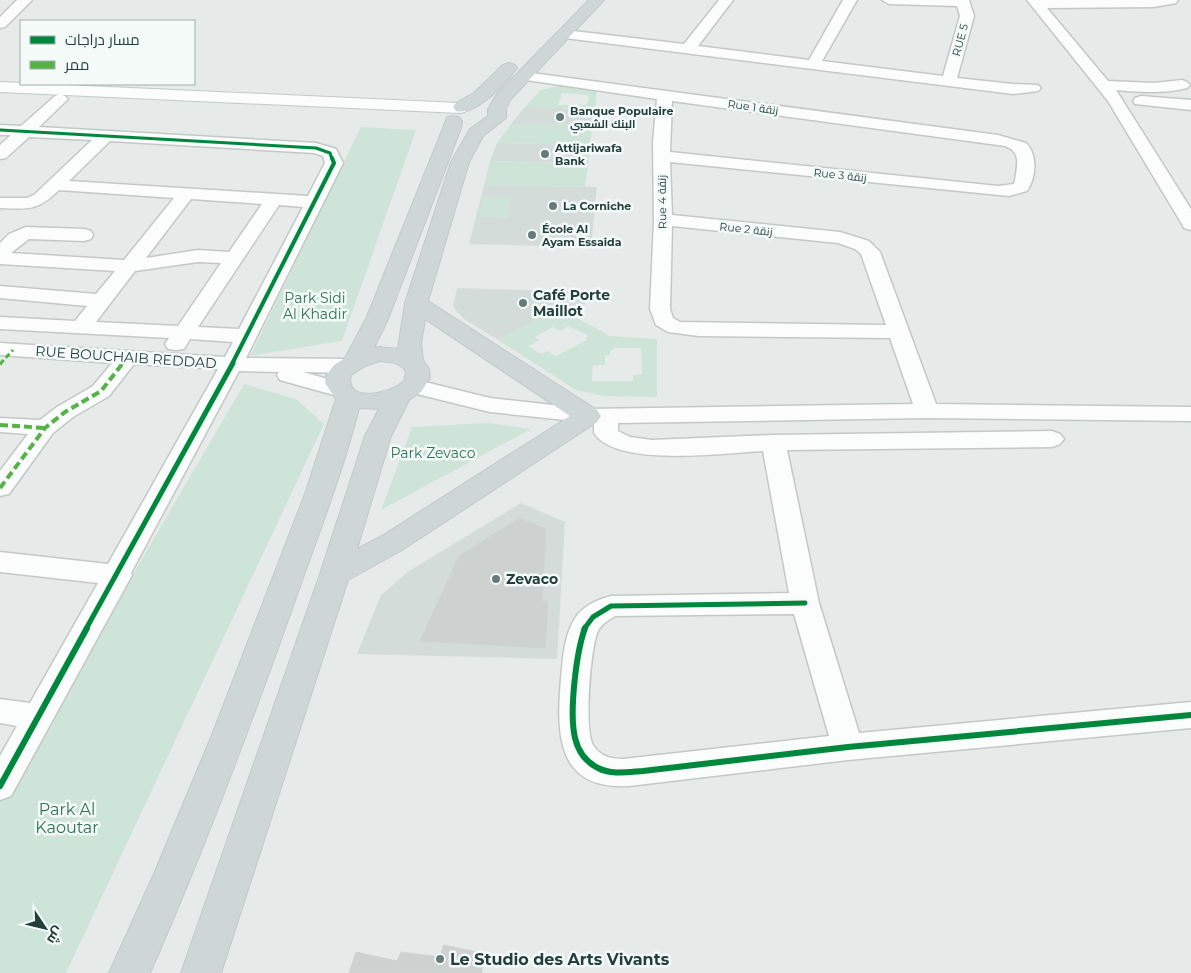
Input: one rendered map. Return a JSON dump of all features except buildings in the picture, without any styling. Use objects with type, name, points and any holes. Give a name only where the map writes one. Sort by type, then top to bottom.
[{"type":"main road","points":[[539,38],[577,0]]},
{"type":"main road","points":[[201,973],[335,574],[378,436],[406,391],[417,380],[418,373],[411,362],[409,343],[416,303],[460,162],[474,135],[493,117],[503,98],[597,0]]},
{"type":"main road","points":[[128,973],[164,898],[264,645],[339,437],[348,378],[385,301],[456,114],[480,96],[518,59]]},
{"type":"main road","points":[[0,87],[456,114],[465,125],[493,117]]},
{"type":"main road","points":[[0,97],[456,114]]},
{"type":"main road","points":[[335,574],[392,543],[597,416],[459,333],[416,303]]},
{"type":"main road","points":[[348,378],[379,354],[397,356],[411,362]]},
{"type":"main road","points":[[348,378],[369,401],[385,400],[406,391]]},
{"type":"street","points":[[0,24],[25,0]]},
{"type":"street","points":[[688,49],[726,0]]},
{"type":"street","points":[[813,65],[850,0]]},
{"type":"street","points":[[889,0],[962,1]]},
{"type":"street","points":[[1036,2],[1154,3],[1170,0]]},
{"type":"street","name":"RUE 5","points":[[949,81],[967,16],[962,1]]},
{"type":"street","points":[[1036,2],[1116,99],[1191,224]]},
{"type":"street","points":[[565,34],[1013,89],[1033,88]]},
{"type":"street","name":"Rue 1 زنقة","points":[[524,76],[1012,143],[1026,151],[1027,157],[1023,182],[1019,189]]},
{"type":"street","points":[[1104,85],[1154,88],[1182,85]]},
{"type":"street","name":"Rue 4 زنقة","points":[[665,96],[662,156],[660,309],[663,321],[668,325],[684,329],[900,332]]},
{"type":"street","points":[[1116,99],[1190,105]]},
{"type":"street","points":[[0,154],[60,100]]},
{"type":"street","points":[[0,130],[316,148],[325,150],[334,158],[334,163],[246,336],[242,365],[118,575],[0,786]]},
{"type":"street","points":[[0,203],[35,202],[56,185],[108,135]]},
{"type":"street","name":"Rue 3 زنقة","points":[[662,156],[991,191],[1019,189]]},
{"type":"street","points":[[56,185],[314,202]]},
{"type":"street","points":[[80,328],[187,194]]},
{"type":"street","points":[[167,360],[183,333],[274,199]]},
{"type":"street","name":"Rue 2 زنقة","points":[[662,220],[830,237],[857,242],[868,249],[900,332]]},
{"type":"street","points":[[0,253],[16,238],[26,233],[84,235]]},
{"type":"street","points":[[0,258],[130,266],[198,256],[234,258]]},
{"type":"street","points":[[0,292],[102,301]]},
{"type":"street","points":[[9,324],[42,296]]},
{"type":"street","points":[[9,324],[246,336]]},
{"type":"street","points":[[900,332],[927,411]]},
{"type":"street","name":"RUE BOUCHAIB REDDAD","points":[[4,355],[127,358],[242,365],[348,378]]},
{"type":"street","points":[[0,488],[45,428],[65,412],[101,391],[127,358]]},
{"type":"street","points":[[406,391],[490,405],[597,416],[927,411],[1191,414]]},
{"type":"street","points":[[597,416],[606,433],[611,438],[635,446],[652,448],[773,443],[1052,439]]},
{"type":"street","points":[[0,424],[45,428]]},
{"type":"street","points":[[773,443],[806,603],[848,747]]},
{"type":"street","points":[[0,562],[118,575]]},
{"type":"street","points":[[806,603],[611,606],[596,614],[586,626],[580,643],[574,730],[582,754],[592,764],[612,773],[643,772],[848,747],[1191,715]]},
{"type":"street","points":[[0,711],[38,717]]},
{"type":"shaded area","points":[[525,107],[595,109],[593,125],[511,124]]},
{"type":"shaded area","points":[[497,143],[590,145],[588,164],[490,161]]},
{"type":"shaded area","points":[[484,185],[597,187],[591,247],[469,244]]},
{"type":"shaded area","points":[[457,288],[586,292],[585,304],[560,309],[498,340],[464,319],[453,307]]},
{"type":"shaded area","points":[[521,503],[565,522],[557,659],[357,654],[381,595],[409,571]]},
{"type":"green space","points":[[558,86],[597,91],[595,109],[525,107],[541,90]],"holes":[[[562,93],[587,95],[589,99],[586,105],[558,105]]]},
{"type":"green space","points":[[511,124],[593,125],[590,145],[497,143]]},
{"type":"green space","name":"Park Sidi Al Khadir","points":[[361,127],[416,130],[342,341],[250,356]]},
{"type":"green space","points":[[490,161],[588,164],[585,187],[484,185]]},
{"type":"green space","points":[[483,196],[512,196],[508,218],[477,217]]},
{"type":"green space","points":[[560,309],[610,336],[657,339],[657,397],[603,396],[576,390],[498,340]],"holes":[[[569,326],[589,336],[585,338],[587,340],[556,356],[548,351],[541,354],[528,346],[540,340],[535,337],[553,327],[560,331]],[[614,348],[641,348],[642,374],[633,375],[633,381],[592,381],[593,365],[605,365],[605,355],[610,355]]]},
{"type":"green space","name":"Park Al Kaoutar","points":[[244,384],[296,399],[324,424],[66,973],[0,973],[0,802]]},
{"type":"green space","name":"Park Zevaco","points":[[488,423],[531,429],[381,510],[412,427]]},
{"type":"marked path","points":[[0,364],[13,350]]},
{"type":"marked path","points":[[0,488],[45,428],[65,412],[101,391],[127,358]]},
{"type":"marked path","points":[[0,425],[45,428]]},
{"type":"cycle path","points":[[0,130],[316,148],[330,153],[334,163],[232,364],[0,786]]},
{"type":"cycle path","points":[[805,603],[611,606],[596,614],[585,627],[577,662],[574,730],[581,753],[587,761],[597,768],[609,772],[629,772],[848,747],[1191,715]]},
{"type":"place","name":"Banque Populaire البنك الشعبي","points":[[560,117]]},
{"type":"place","name":"Attijariwafa Bank","points":[[545,154]]},
{"type":"place","name":"La Corniche","points":[[553,206]]},
{"type":"place","name":"École Al Ayam Essaida","points":[[532,235]]},
{"type":"place","name":"Café Porte Maillot","points":[[523,303]]},
{"type":"place","name":"Zevaco","points":[[496,579]]},
{"type":"place","name":"Le Studio des Arts Vivants","points":[[440,959]]}]
